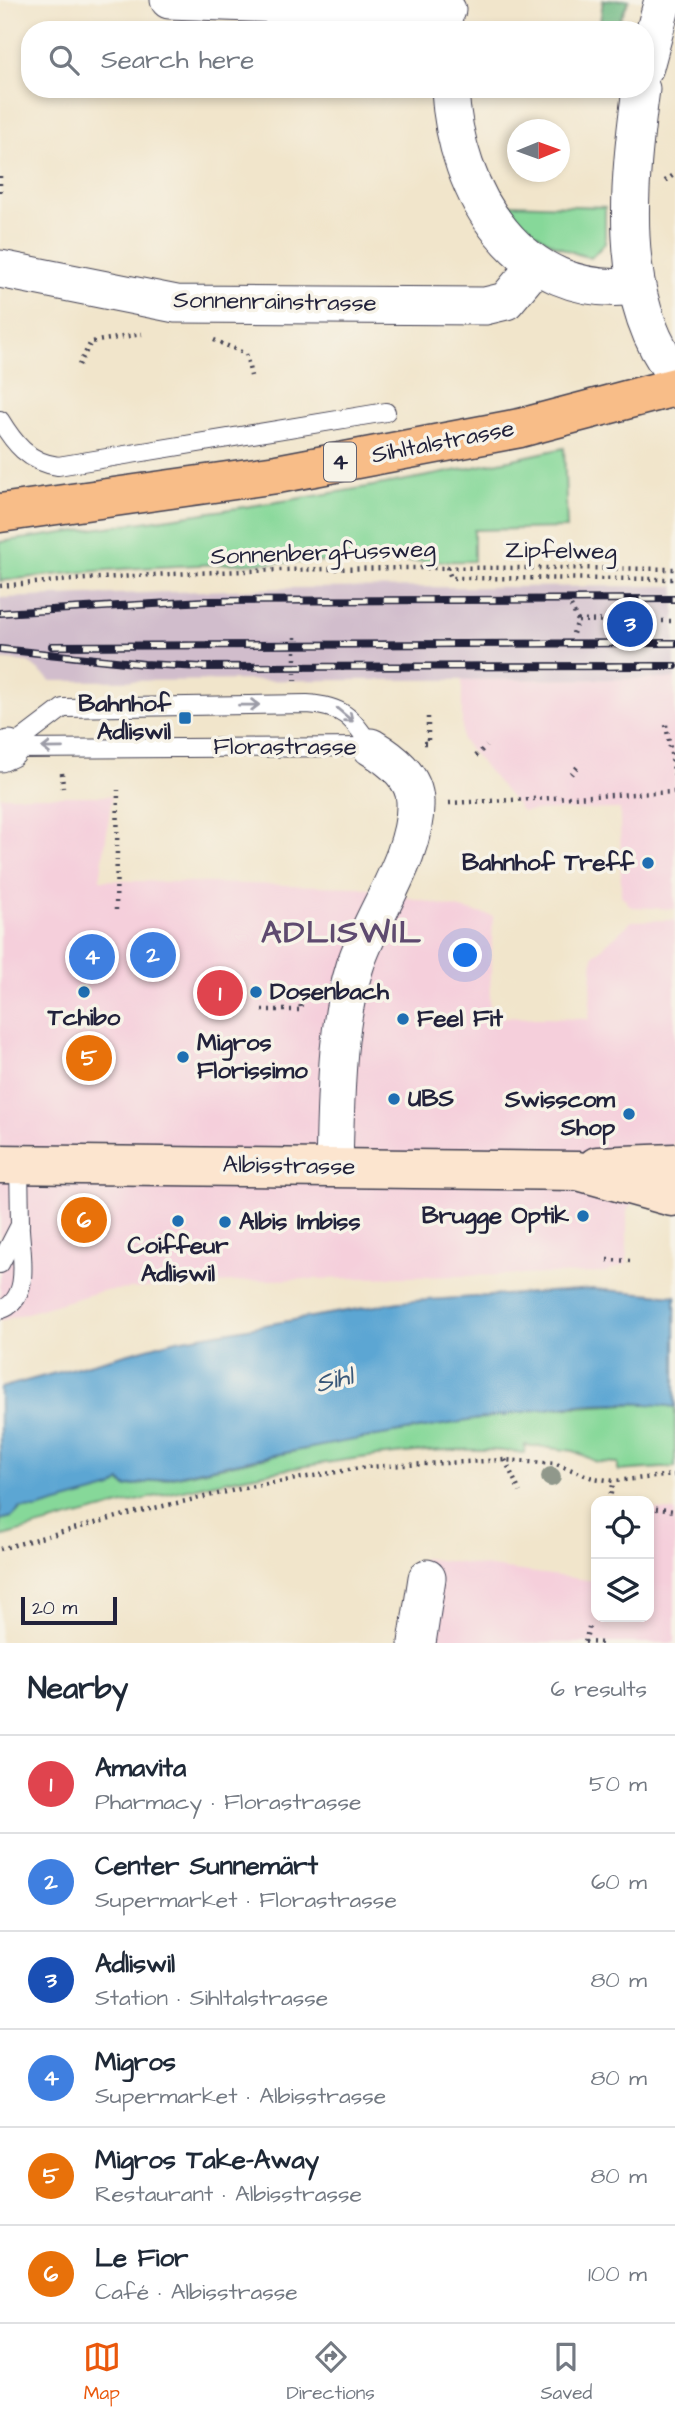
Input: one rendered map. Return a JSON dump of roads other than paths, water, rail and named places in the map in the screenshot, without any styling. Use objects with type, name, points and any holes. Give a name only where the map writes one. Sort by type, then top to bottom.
[{"type":"main road","name":"Sihltalstrasse","points":[[0,513],[277,474],[520,428],[675,387]]},
{"type":"main road","name":"Albisstrasse","points":[[10,1164],[578,1171],[674,1184]]},
{"type":"street","points":[[169,0],[447,13]]},
{"type":"street","points":[[654,34],[663,0]]},
{"type":"street","points":[[451,98],[460,154],[479,204],[514,246],[536,265],[574,282],[616,289],[636,286]]},
{"type":"street","points":[[640,98],[633,146],[636,286],[654,340],[675,374]]},
{"type":"street","name":"Sonnenrainstrasse","points":[[2,277],[176,304],[485,306],[506,301],[536,265]]},
{"type":"street","name":"Florastrasse","points":[[334,1166],[337,1089],[344,1019],[355,967],[410,840],[415,803],[413,786],[403,772],[372,747]]},
{"type":"street","points":[[417,1643],[428,1578]]},
{"type":"lane","points":[[0,419],[14,443],[31,458],[58,466],[386,412]]},
{"type":"lane","points":[[4,751],[63,708],[295,704],[334,706],[359,726],[372,747]]},
{"type":"lane","name":"Florastrasse","points":[[4,751],[372,747]]},
{"type":"lane","points":[[0,1310],[8,1307],[18,1297],[20,1289],[20,1225],[10,1164]]},
{"type":"lane","points":[[0,1264],[20,1225]]},
{"type":"water","name":"Sihl","points":[[593,1289],[675,1296],[675,1407],[590,1404],[408,1431],[287,1452],[126,1487],[121,1481],[112,1488],[36,1509],[21,1508],[12,1517],[0,1520],[0,1388],[177,1340],[399,1302]]},
{"type":"railway","points":[[0,613],[205,601],[675,599]]},
{"type":"railway","points":[[52,646],[675,643]]},
{"type":"railway","points":[[0,649],[144,664],[202,667],[675,666]]},
{"type":"place","name":"Adliswil","points":[[630,624]]},
{"type":"place","name":"Bahnhof Adliswil","points":[[185,718]]},
{"type":"place","name":"Bahnhof Treff","points":[[648,863]]},
{"type":"place","name":"Center Sunnemärt","points":[[153,955]]},
{"type":"place","name":"Migros","points":[[92,957]]},
{"type":"place","name":"Tchibo","points":[[84,992]]},
{"type":"place","name":"Dosenbach","points":[[256,992]]},
{"type":"place","name":"Amavita","points":[[220,993]]},
{"type":"place","name":"Feel Fit","points":[[403,1019]]},
{"type":"place","name":"Migros Florissimo","points":[[183,1057]]},
{"type":"place","name":"Migros Take-Away","points":[[89,1058]]},
{"type":"place","name":"UBS","points":[[394,1099]]},
{"type":"place","name":"Swisscom Shop","points":[[629,1114]]},
{"type":"place","name":"Brugge Optik","points":[[583,1216]]},
{"type":"place","name":"Le Fior","points":[[84,1220]]},
{"type":"place","name":"Coiffeur Adliswil","points":[[178,1221]]},
{"type":"place","name":"Albis Imbiss","points":[[225,1222]]},
{"type":"district","name":"ADLISWIL","points":[[342,932]]}]
